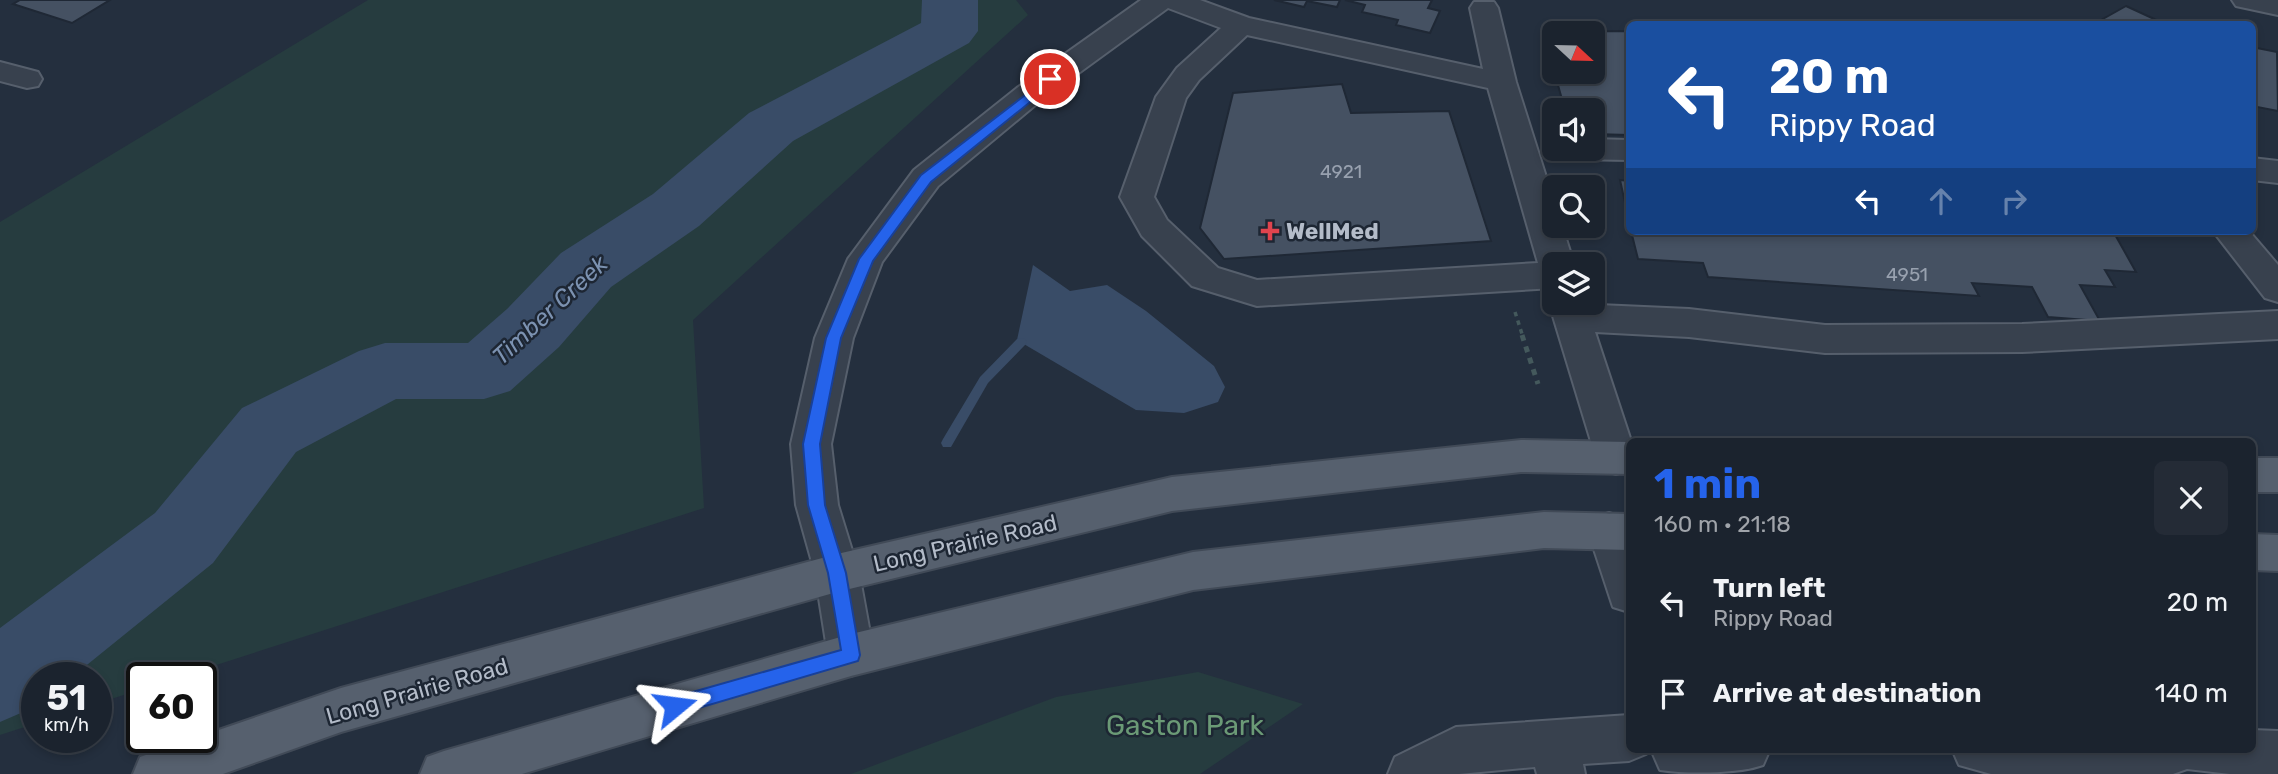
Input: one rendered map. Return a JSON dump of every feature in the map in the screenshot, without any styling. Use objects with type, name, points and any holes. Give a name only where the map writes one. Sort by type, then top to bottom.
[{"type":"main road","name":"Long Prairie Road","points":[[157,774],[341,710],[837,573],[1172,494],[1521,456],[1623,458]]},
{"type":"main road","points":[[2256,475],[2278,475]]},
{"type":"main road","points":[[444,774],[851,655],[1192,571],[1544,530],[1619,532]]},
{"type":"main road","points":[[2256,552],[2278,553]]},
{"type":"street","points":[[851,655],[837,573],[817,505],[811,444],[834,338],[866,259],[926,178],[1028,95],[1160,0]]},
{"type":"street","points":[[1174,0],[1241,25],[1501,82]]},
{"type":"street","points":[[2246,0],[2278,6]]},
{"type":"street","points":[[1484,8],[1501,82],[1552,252]]},
{"type":"street","points":[[1241,25],[1188,74],[1171,97],[1137,197],[1154,228],[1205,277],[1257,293],[1542,276]]},
{"type":"street","points":[[1521,148],[1542,148]]},
{"type":"street","points":[[1605,150],[1626,150]]},
{"type":"street","points":[[2256,169],[2278,172]]},
{"type":"street","points":[[2233,235],[2278,289]]},
{"type":"street","points":[[1605,314],[1825,339],[2035,338],[2278,325]]},
{"type":"street","points":[[1572,315],[1623,458]]},
{"type":"street","points":[[1619,532],[1626,575]]},
{"type":"street","points":[[1412,774],[1456,750],[1557,759],[1626,739]]},
{"type":"street","points":[[1679,759],[1719,753]]},
{"type":"street","points":[[2005,753],[2091,765],[2153,760],[2170,753]]},
{"type":"street","points":[[2256,753],[2278,754]]},
{"type":"path","points":[[1505,278],[1538,384]]},
{"type":"green space","points":[[368,0],[1016,0],[1028,15],[693,320],[704,508],[217,665],[217,662],[126,662],[126,694],[112,699],[112,662],[21,662],[21,728],[0,735],[0,222]]},
{"type":"green space","name":"Gaston Park","points":[[1198,672],[1303,704],[1200,774],[851,774],[1056,697]]},
{"type":"water","points":[[1033,265],[1070,291],[1107,285],[1146,311],[1214,366],[1225,387],[1218,402],[1184,413],[1136,410],[1017,340]]},
{"type":"building","points":[[20,0],[110,0],[72,23],[13,4]]},
{"type":"building","points":[[1274,0],[1340,0],[1337,7],[1307,1],[1304,7]]},
{"type":"building","points":[[1345,0],[1432,0],[1428,8],[1440,11],[1430,33],[1396,25],[1398,20],[1362,12],[1365,5]]},
{"type":"building","points":[[2126,6],[2158,21],[2099,21]]},
{"type":"building","points":[[1605,31],[1626,31],[1626,135],[1605,134],[1605,98],[1562,98],[1557,84],[1605,84]]},
{"type":"building","points":[[2256,48],[2277,52],[2278,111],[2256,107]]},
{"type":"building","points":[[1342,84],[1351,113],[1449,111],[1491,241],[1224,259],[1200,228],[1233,93]]},
{"type":"building","points":[[1620,180],[1626,181],[1626,207]]},
{"type":"building","points":[[1632,235],[2115,235],[2136,272],[2105,270],[2115,287],[2080,285],[2100,321],[2048,317],[2032,287],[1972,283],[1979,296],[1708,277],[1703,263],[1638,259]]},
{"type":"waterway","name":"Timber Creek","points":[[0,681],[184,538],[269,430],[385,371],[484,371],[533,328],[586,270],[676,210],[771,127],[949,31],[950,0]]},
{"type":"waterway","points":[[947,443],[984,380],[1021,342]]},
{"type":"place","name":"WellMed","points":[[1270,231]]},
{"type":"route","points":[[675,706],[851,655],[837,573],[817,505],[811,444],[834,338],[866,259],[926,178],[1050,79]]}]
